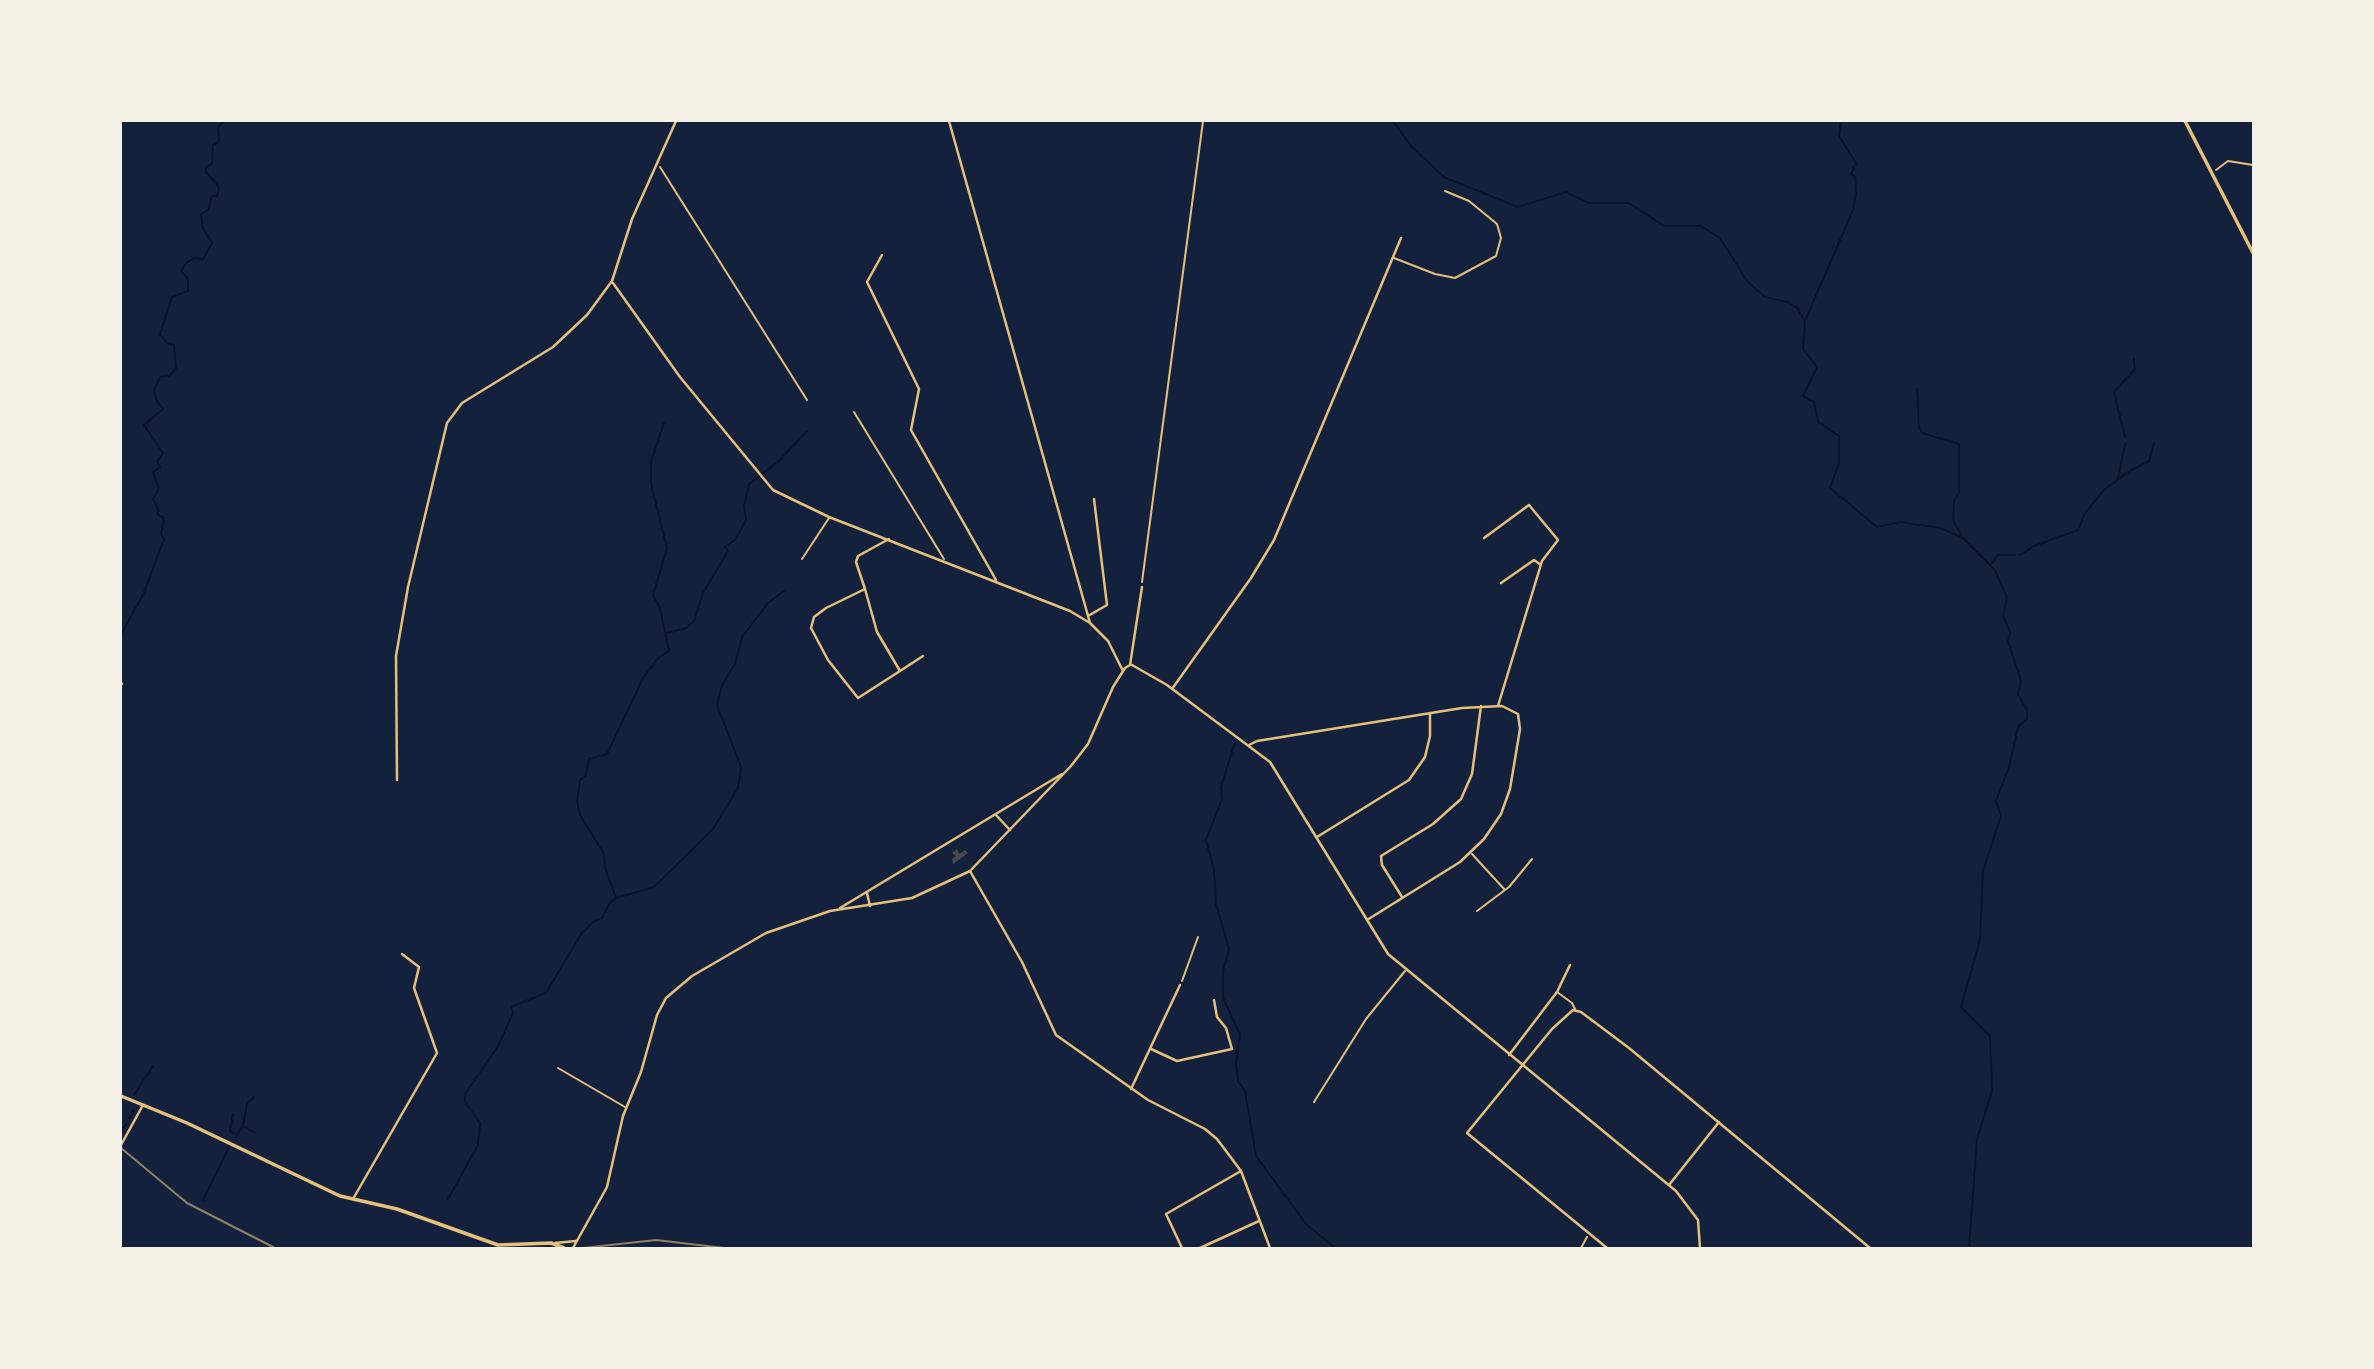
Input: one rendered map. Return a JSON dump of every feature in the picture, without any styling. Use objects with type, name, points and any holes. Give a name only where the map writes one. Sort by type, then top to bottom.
[{"type":"street","points":[[397,780],[395,663],[408,587],[447,423],[462,403],[571,332],[612,281],[632,219],[676,121]]},
{"type":"street","points":[[949,121],[1090,623]]},
{"type":"street","points":[[2185,122],[2253,253]]},
{"type":"street","points":[[1172,689],[1274,540],[1401,238]]},
{"type":"street","points":[[881,256],[867,282],[919,389],[911,430],[996,580]]},
{"type":"street","points":[[612,281],[680,377],[763,481],[783,496],[829,517],[944,559],[1070,611],[1090,623],[1108,641],[1123,671]]},
{"type":"street","points":[[1088,616],[1107,605],[1094,499]]},
{"type":"street","points":[[1484,538],[1524,506],[1529,505],[1558,540],[1541,565],[1498,706]]},
{"type":"street","points":[[889,539],[858,556],[856,562],[877,632],[900,671]]},
{"type":"street","points":[[1501,583],[1534,560],[1541,565]]},
{"type":"street","points":[[836,909],[870,906],[924,894],[970,871],[1010,830],[1088,744],[1123,671],[1130,665],[1142,587]]},
{"type":"street","points":[[864,589],[825,608],[814,617],[811,628],[828,660],[858,698],[923,656]]},
{"type":"street","points":[[1130,665],[1144,670],[1172,689],[1273,765],[1385,951],[1669,1185],[1697,1217],[1700,1248]]},
{"type":"street","points":[[1249,745],[1257,741],[1481,706],[1508,707],[1518,714],[1519,735],[1506,802],[1484,839],[1471,853],[1367,920]]},
{"type":"street","points":[[1402,898],[1382,865],[1381,856],[1439,820],[1461,799],[1472,774],[1481,706]]},
{"type":"street","points":[[1317,837],[1409,780],[1424,757],[1430,736],[1430,713]]},
{"type":"street","points":[[573,1248],[608,1185],[626,1107],[641,1072],[657,1015],[671,993],[692,976],[761,935],[836,909],[867,893],[1067,770]]},
{"type":"street","points":[[1039,788],[1044,794]]},
{"type":"street","points":[[996,815],[1010,830]]},
{"type":"street","points":[[970,871],[1022,962],[1056,1035],[1131,1089],[1211,1133],[1241,1171],[1270,1248]]},
{"type":"street","points":[[867,893],[870,906]]},
{"type":"street","points":[[353,1199],[437,1053],[414,988],[419,967],[402,954]]},
{"type":"street","points":[[1509,1055],[1556,992],[1570,965]]},
{"type":"street","points":[[1131,1089],[1180,985]]},
{"type":"street","points":[[1151,1049],[1177,1061],[1232,1049],[1226,1028],[1217,1017],[1214,1000]]},
{"type":"street","points":[[1607,1248],[1467,1133],[1561,1018],[1576,1010],[1629,1048],[1870,1248]]},
{"type":"street","points":[[121,1096],[192,1125],[332,1193],[393,1208],[500,1246],[576,1241]]},
{"type":"street","points":[[121,1145],[143,1105]]},
{"type":"street","points":[[1669,1185],[1719,1122]]},
{"type":"street","points":[[1182,1248],[1166,1214],[1241,1171]]},
{"type":"street","points":[[1200,1248],[1259,1221]]},
{"type":"street","points":[[551,1243],[564,1248]]},
{"type":"lane","points":[[1394,258],[1435,274],[1455,278],[1484,265],[1496,256],[1501,238],[1497,224],[1469,201],[1445,191]]},
{"type":"lane","points":[[855,412],[944,559]]},
{"type":"lane","points":[[802,559],[829,517]]},
{"type":"lane","points":[[1471,853],[1506,890]]},
{"type":"lane","points":[[1477,911],[1506,890],[1532,859]]},
{"type":"lane","points":[[1314,1102],[1366,1019],[1406,970]]},
{"type":"lane","points":[[1556,992],[1572,1003],[1576,1010]]},
{"type":"lane","points":[[558,1068],[626,1107]]},
{"type":"path","points":[[1142,587],[1203,121]]},
{"type":"path","points":[[2211,172],[2228,161],[2253,165]]},
{"type":"path","points":[[656,164],[807,400]]},
{"type":"path","points":[[1180,985],[1198,937]]},
{"type":"path","points":[[1581,1248],[1589,1233]]},
{"type":"building","points":[[957,849],[959,854],[965,850],[968,853],[953,864],[952,859],[956,856],[952,853]]},
{"type":"waterway","points":[[121,634],[143,595],[164,539],[161,534],[164,518],[157,514],[159,511],[153,499],[159,489],[153,472],[160,467],[157,462],[163,453],[144,425],[163,409],[154,390],[160,377],[169,376],[176,368],[174,345],[167,343],[160,334],[172,297],[188,291],[188,279],[181,271],[186,263],[194,258],[203,259],[212,243],[202,226],[201,214],[208,210],[212,196],[217,196],[219,187],[206,172],[206,167],[212,164],[213,145],[219,142],[218,127],[225,121]]},
{"type":"waterway","points":[[1393,121],[1411,146],[1444,177],[1518,207],[1566,192],[1589,203],[1629,203],[1664,226],[1701,226],[1720,238],[1747,281],[1765,297],[1788,302],[1797,308],[1805,321],[1803,349],[1817,367],[1803,396],[1814,402],[1818,422],[1839,436],[1839,463],[1830,488],[1877,527],[1901,522],[1940,528],[1963,538],[1995,570],[2007,598],[2003,616],[2010,632],[2008,641],[2021,680],[2018,694],[2027,710],[2027,719],[2018,727],[2009,767],[1996,801],[2001,816],[1983,871],[1980,940],[1961,1007],[1990,1036],[1992,1091],[1977,1139],[1969,1248]]},
{"type":"waterway","points":[[1805,321],[1853,210],[1856,192],[1855,177],[1851,174],[1856,163],[1839,136],[1841,121]]},
{"type":"waterway","points":[[2125,437],[2114,392],[2135,369],[2134,359]]},
{"type":"waterway","points":[[1917,389],[1919,427],[1922,433],[1959,444],[1959,493],[1954,501],[1953,521],[1962,536]]},
{"type":"waterway","points":[[616,898],[605,868],[604,854],[580,815],[577,802],[580,780],[586,775],[589,759],[607,754],[643,678],[658,658],[669,651],[660,608],[653,595],[667,548],[651,484],[651,462],[664,423]]},
{"type":"waterway","points":[[667,633],[686,628],[694,621],[703,593],[728,551],[725,547],[736,539],[746,520],[744,506],[749,484],[779,461],[807,431]]},
{"type":"waterway","points":[[2020,555],[2034,546],[2078,530],[2085,513],[2104,490],[2128,472],[2149,461],[2154,443]]},
{"type":"waterway","points":[[2118,478],[2125,444]]},
{"type":"waterway","points":[[1992,563],[1998,555],[2015,555]]},
{"type":"waterway","points":[[448,1199],[478,1145],[480,1123],[465,1102],[465,1094],[498,1046],[513,1013],[511,1007],[546,993],[581,934],[594,921],[602,918],[609,904],[616,898],[654,887],[713,829],[738,788],[741,767],[717,705],[722,685],[735,664],[742,637],[768,603],[784,591]]},
{"type":"waterway","points":[[1235,742],[1221,787],[1222,799],[1206,840],[1214,870],[1216,904],[1229,949],[1223,971],[1223,998],[1240,1034],[1236,1062],[1238,1081],[1245,1091],[1256,1156],[1306,1224],[1335,1248]]},
{"type":"waterway","points":[[134,1095],[153,1066]]},
{"type":"waterway","points":[[243,1126],[247,1104],[254,1097]]},
{"type":"waterway","points":[[129,1119],[134,1110]]},
{"type":"waterway","points":[[233,1114],[230,1131],[235,1134]]},
{"type":"waterway","points":[[121,1131],[126,1124]]},
{"type":"waterway","points":[[235,1138],[243,1126],[255,1133]]},
{"type":"waterway","points":[[203,1200],[229,1147]]},
{"type":"railway","points":[[121,1148],[187,1203],[275,1248]]},
{"type":"railway","points":[[583,1248],[656,1240],[724,1248]]}]
